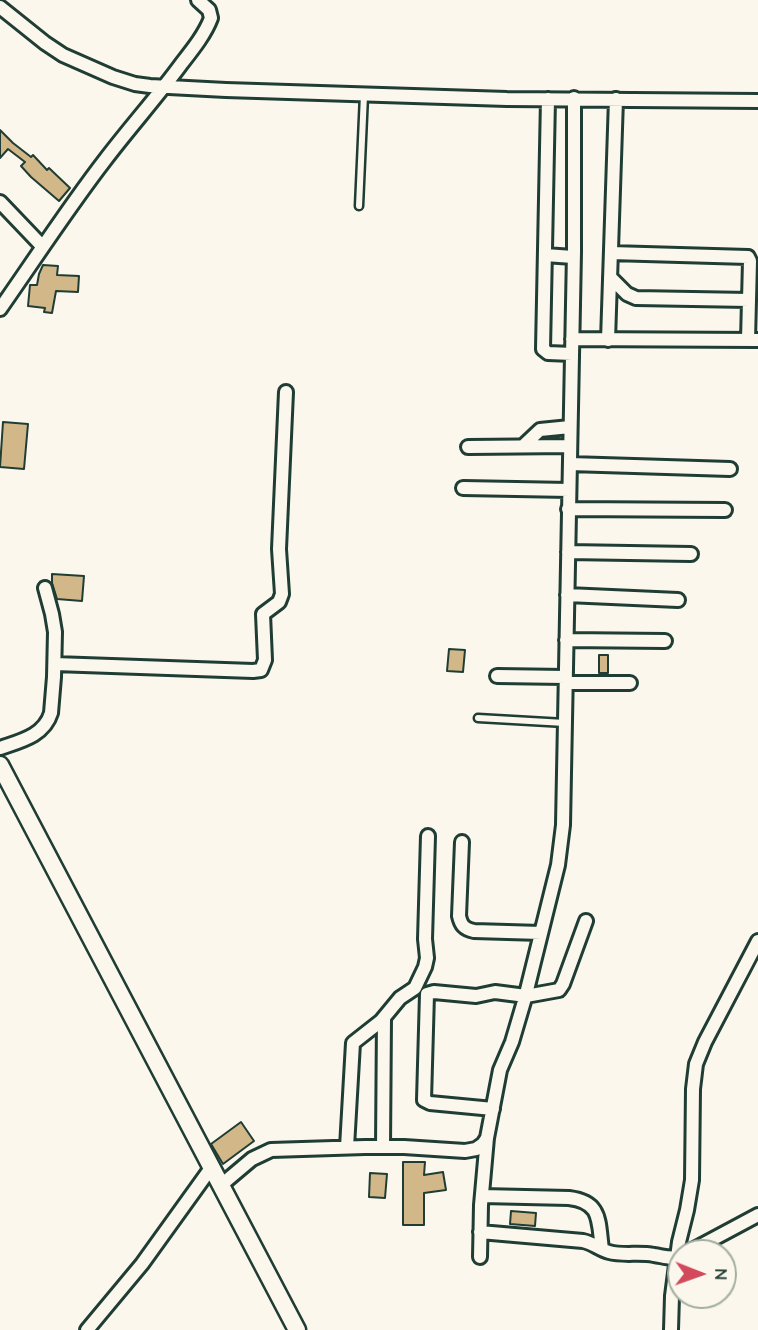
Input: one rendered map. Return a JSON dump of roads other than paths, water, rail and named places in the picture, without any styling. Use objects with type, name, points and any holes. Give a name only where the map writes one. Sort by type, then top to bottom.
[{"type":"street","points":[[0,309],[42,246],[107,158],[193,48],[209,22],[211,13],[198,0]]},
{"type":"street","points":[[0,7],[45,43],[80,64],[135,84],[507,99],[758,101]]},
{"type":"street","points":[[480,1257],[487,1138],[500,1070],[526,996],[561,845],[563,825],[574,98]]},
{"type":"street","points":[[548,99],[543,349],[548,353],[572,354]]},
{"type":"street","points":[[608,340],[616,99]]},
{"type":"street","points":[[0,202],[42,246]]},
{"type":"street","points":[[572,339],[753,340],[748,257],[611,253]]},
{"type":"street","points":[[545,255],[573,257]]},
{"type":"street","points":[[610,277],[627,294],[636,298],[749,300]]},
{"type":"street","points":[[55,664],[261,670],[265,660],[262,617],[281,599],[282,594],[279,549],[286,392]]},
{"type":"street","points":[[523,446],[540,430],[570,427]]},
{"type":"street","points":[[468,447],[570,446]]},
{"type":"street","points":[[569,464],[730,469]]},
{"type":"street","points":[[463,488],[569,490]]},
{"type":"street","points":[[568,509],[725,510]]},
{"type":"street","points":[[568,551],[691,554]]},
{"type":"street","points":[[0,748],[37,733],[49,720],[51,713],[55,664],[54,623],[45,588]]},
{"type":"street","points":[[567,595],[678,600]]},
{"type":"street","points":[[566,639],[665,641]]},
{"type":"street","points":[[497,676],[630,683]]},
{"type":"street","points":[[0,765],[297,1330]]},
{"type":"street","points":[[347,1147],[353,1043],[384,1018],[400,998],[415,988],[427,962],[425,939],[428,836]]},
{"type":"street","points":[[462,842],[460,916],[463,927],[468,930],[541,933]]},
{"type":"street","points":[[493,1109],[430,1103],[424,1100],[427,994],[434,992],[472,996],[495,992],[526,996],[555,992],[561,988],[586,921]]},
{"type":"street","points":[[684,1239],[692,1180],[693,1089],[696,1064],[758,941]]},
{"type":"street","points":[[383,1147],[384,1018]]},
{"type":"street","points":[[220,1186],[252,1159],[271,1150],[383,1147],[465,1151],[476,1149],[487,1138]]},
{"type":"street","points":[[87,1330],[142,1264],[211,1168]]},
{"type":"street","points":[[482,1196],[569,1198],[590,1203],[598,1221],[602,1249]]},
{"type":"street","points":[[714,1239],[758,1215]]},
{"type":"street","points":[[480,1232],[583,1241],[609,1252],[667,1255]]},
{"type":"street","points":[[671,1330],[672,1309]]},
{"type":"lane","points":[[359,206],[364,94]]},
{"type":"lane","points":[[478,718],[566,723]]}]
